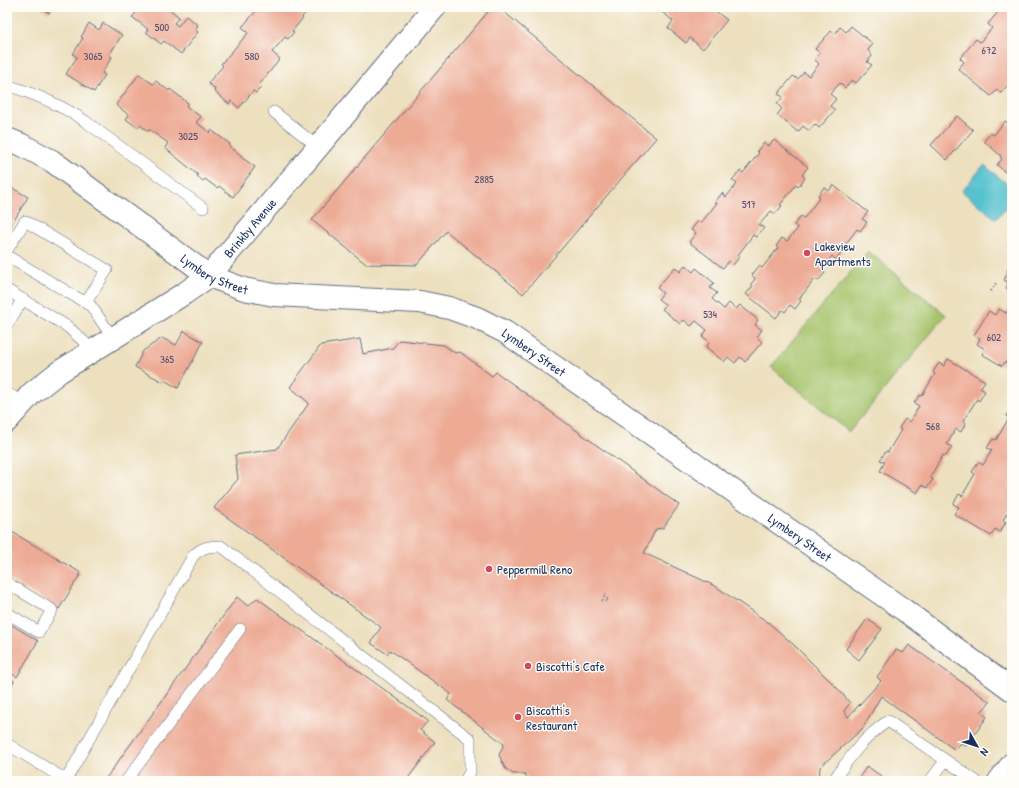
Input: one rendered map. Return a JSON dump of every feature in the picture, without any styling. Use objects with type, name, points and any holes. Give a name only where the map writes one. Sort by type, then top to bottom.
[{"type":"street","name":"Brinkby Avenue","points":[[7,421],[15,398],[32,393],[59,372],[185,293],[209,276],[435,7]]},
{"type":"street","name":"Lymbery Street","points":[[7,139],[52,161],[209,276],[244,288],[274,295],[420,302],[456,310],[477,318],[505,332],[904,610],[1012,690]]},
{"type":"street","points":[[999,781],[1012,764]]},
{"type":"lane","points":[[7,85],[26,91],[70,111],[203,208]]},
{"type":"lane","points":[[274,112],[318,147]]},
{"type":"lane","points":[[7,250],[25,221],[107,270],[86,302]]},
{"type":"lane","points":[[7,256],[86,302],[91,306],[113,338]]},
{"type":"lane","points":[[7,290],[68,327],[94,350]]},
{"type":"lane","points":[[7,325],[23,299]]},
{"type":"lane","points":[[7,744],[66,780],[193,556],[199,549],[204,547],[221,546],[470,739],[470,772],[465,781]]},
{"type":"lane","points":[[7,583],[52,610],[40,632],[7,613]]},
{"type":"lane","points":[[126,781],[240,629]]},
{"type":"lane","points":[[833,781],[855,749],[876,729],[888,721],[976,781]]},
{"type":"lane","points":[[930,781],[945,761]]},
{"type":"path","points":[[991,291],[996,283]]},
{"type":"green space","points":[[868,251],[946,315],[849,432],[771,367]]},
{"type":"water","points":[[984,165],[1012,188],[1012,200],[996,219],[962,191]]},
{"type":"building","points":[[39,7],[53,7],[49,13]]},
{"type":"building","points":[[128,7],[167,7],[179,17],[174,23],[178,26],[186,16],[198,25],[195,30],[198,32],[181,54],[164,41],[161,44],[146,32],[148,29],[132,17],[136,13]]},
{"type":"building","points":[[310,7],[292,31],[294,32],[288,39],[285,37],[272,52],[280,59],[259,85],[261,87],[256,93],[253,91],[239,108],[231,101],[229,104],[214,91],[215,89],[208,83],[223,66],[221,64],[248,33],[242,27],[256,11],[252,8]]},
{"type":"building","points":[[492,7],[498,7],[656,138],[523,294],[446,231],[417,265],[366,264],[312,220]]},
{"type":"building","points":[[656,7],[716,7],[714,10],[727,20],[703,49],[690,38],[686,43],[668,28],[673,21]]},
{"type":"building","points":[[1002,7],[1012,7],[1012,80],[1001,93],[997,90],[991,96],[958,69],[964,62],[960,58],[976,39],[980,42],[992,28],[988,24]]},
{"type":"building","points":[[89,23],[99,30],[103,23],[122,35],[109,55],[112,57],[102,73],[105,75],[94,92],[66,74],[77,57],[73,54],[83,38],[81,37]]},
{"type":"building","points":[[851,26],[873,44],[868,50],[872,56],[867,62],[872,65],[856,83],[852,80],[845,88],[840,83],[830,94],[836,99],[830,106],[835,110],[819,128],[815,124],[809,131],[803,126],[798,132],[777,115],[782,109],[777,104],[783,97],[778,94],[793,76],[798,79],[804,72],[809,76],[819,64],[814,59],[820,53],[815,49],[831,31],[835,34],[840,27],[846,32]]},
{"type":"building","points":[[139,74],[153,84],[156,81],[169,91],[170,89],[188,103],[186,106],[201,117],[196,122],[210,133],[211,130],[230,144],[229,146],[255,167],[233,197],[219,186],[217,188],[205,179],[203,181],[197,176],[198,175],[165,148],[168,143],[150,130],[148,131],[140,125],[138,128],[126,119],[129,115],[116,105]]},
{"type":"building","points":[[957,116],[973,130],[947,160],[931,145]]},
{"type":"building","points":[[1005,121],[1012,127],[1012,178],[997,165],[1002,159],[1000,157],[1001,156],[984,141],[991,133],[994,135]]},
{"type":"building","points":[[774,140],[808,167],[802,175],[805,178],[798,187],[796,185],[780,205],[782,206],[775,214],[771,211],[759,225],[764,228],[756,237],[753,235],[738,255],[740,256],[733,265],[729,261],[723,268],[689,242],[696,233],[691,230],[698,221],[701,223],[717,203],[715,202],[722,193],[726,197],[737,184],[732,180],[740,171],[743,173],[759,153],[757,151],[764,143],[768,146]]},
{"type":"building","points":[[7,185],[28,197],[7,232]]},
{"type":"building","name":"Lakeview Apartments","points":[[833,185],[868,212],[862,219],[867,222],[860,231],[857,229],[841,250],[843,251],[836,260],[832,256],[821,270],[825,273],[818,281],[815,279],[799,299],[801,301],[795,309],[790,305],[785,312],[782,310],[776,318],[746,294],[753,286],[751,284],[755,279],[752,275],[759,266],[762,268],[778,248],[776,246],[782,238],[787,241],[798,228],[794,225],[801,216],[804,218],[820,197],[818,196],[824,187],[829,191]]},
{"type":"building","points":[[685,265],[693,272],[696,268],[714,283],[710,288],[717,293],[712,299],[724,309],[729,303],[736,309],[740,305],[758,320],[755,325],[762,330],[757,337],[762,342],[745,362],[740,357],[735,363],[728,357],[724,362],[706,347],[710,342],[702,336],[707,330],[696,321],[691,326],[684,320],[680,324],[662,309],[666,305],[658,299],[663,293],[657,288],[675,267],[680,272]]},
{"type":"building","points":[[1012,266],[1012,292],[1006,288],[1009,283],[1004,280]]},
{"type":"building","points":[[1010,308],[1012,310],[1012,366],[1005,362],[1002,366],[982,354],[985,349],[977,344],[980,339],[974,335],[989,311],[995,315],[999,309],[1006,313]]},
{"type":"building","points":[[184,331],[203,342],[178,388],[135,367],[143,351],[162,338],[176,345]]},
{"type":"building","name":"Peppermill Reno","points":[[360,339],[363,354],[393,348],[399,340],[444,345],[455,353],[460,352],[492,376],[496,372],[679,505],[663,528],[656,529],[644,553],[715,586],[769,623],[794,645],[850,703],[844,711],[848,717],[881,681],[877,677],[896,650],[903,653],[909,645],[990,702],[981,712],[987,717],[966,746],[961,743],[955,750],[881,696],[862,729],[820,767],[819,781],[528,781],[525,774],[513,774],[505,768],[499,755],[504,744],[447,700],[451,694],[390,650],[387,654],[371,643],[381,627],[214,508],[238,479],[235,455],[277,449],[309,403],[290,387],[321,345]]},
{"type":"building","points":[[948,359],[985,381],[980,388],[985,391],[979,401],[977,399],[963,421],[966,423],[961,432],[956,429],[947,444],[952,447],[946,456],[943,455],[930,477],[933,479],[927,488],[922,485],[917,493],[880,471],[885,462],[880,460],[886,451],[888,452],[901,430],[899,428],[905,419],[910,422],[919,406],[914,403],[920,395],[922,396],[935,374],[933,372],[939,363],[944,366]]},
{"type":"building","points":[[1012,406],[1012,505],[1003,520],[1006,522],[1000,532],[995,529],[991,536],[954,514],[959,507],[953,504],[959,494],[962,496],[975,474],[972,472],[978,462],[983,465],[992,450],[987,448],[993,439],[996,440],[1009,418],[1006,416]]},
{"type":"building","points":[[7,529],[81,573],[59,609],[7,578]]},
{"type":"building","points":[[237,597],[248,606],[257,598],[428,721],[420,730],[435,742],[406,781],[104,781]]},
{"type":"building","points":[[867,619],[882,629],[859,660],[846,649]]},
{"type":"building","points":[[7,622],[38,641],[17,677],[7,671]]},
{"type":"building","points":[[7,676],[14,681],[7,693]]},
{"type":"building","points":[[867,766],[888,781],[857,781]]},
{"type":"place","name":"Lakeview Apartments","points":[[807,253]]},
{"type":"place","name":"Peppermill Reno","points":[[489,569]]},
{"type":"place","name":"Biscotti's Cafe","points":[[528,666]]},
{"type":"place","name":"Biscotti's Restaurant","points":[[518,717]]}]
